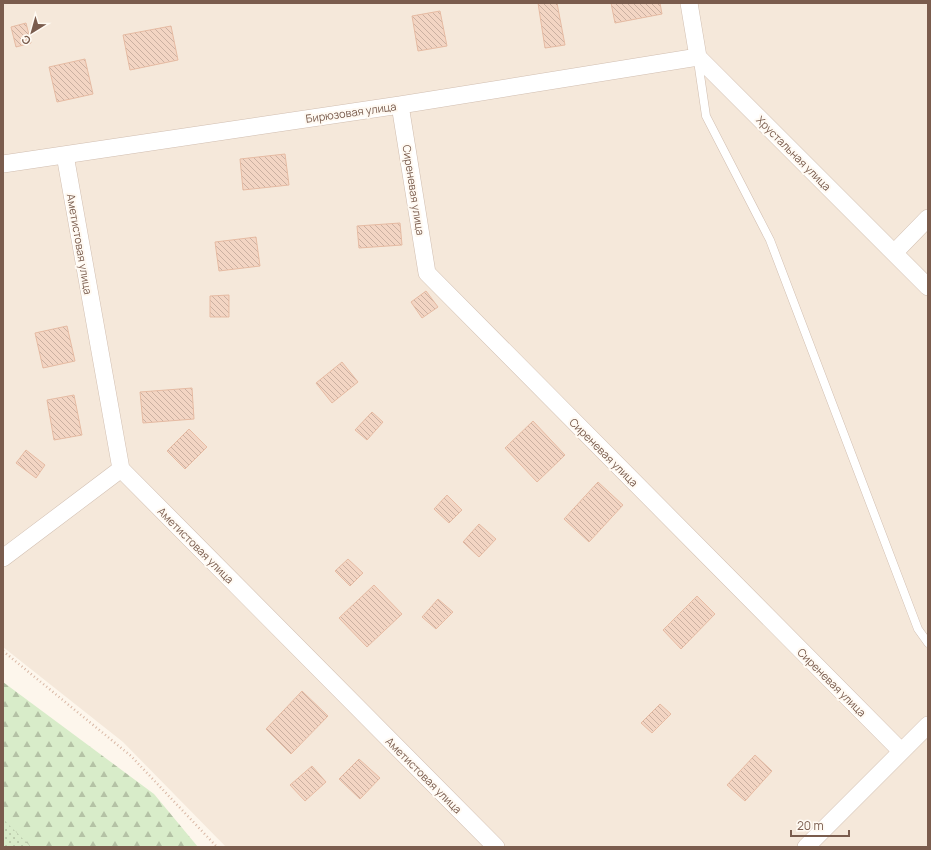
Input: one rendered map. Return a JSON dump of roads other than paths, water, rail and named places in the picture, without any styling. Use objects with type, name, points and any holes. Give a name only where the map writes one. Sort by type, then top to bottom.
[{"type":"street","points":[[689,3],[698,57]]},
{"type":"street","name":"Бирюзовая улица","points":[[3,164],[400,105],[698,57]]},
{"type":"street","name":"Хрустальная улица","points":[[698,57],[928,287]]},
{"type":"street","name":"Сиреневая улица","points":[[400,105],[427,273],[902,751]]},
{"type":"street","name":"Аметистовая улица","points":[[65,155],[121,469],[496,847]]},
{"type":"street","points":[[894,253],[928,218]]},
{"type":"street","points":[[3,558],[121,469]]},
{"type":"street","points":[[806,847],[928,725]]},
{"type":"lane","points":[[698,57],[706,116],[770,240],[918,629],[928,643]]}]
